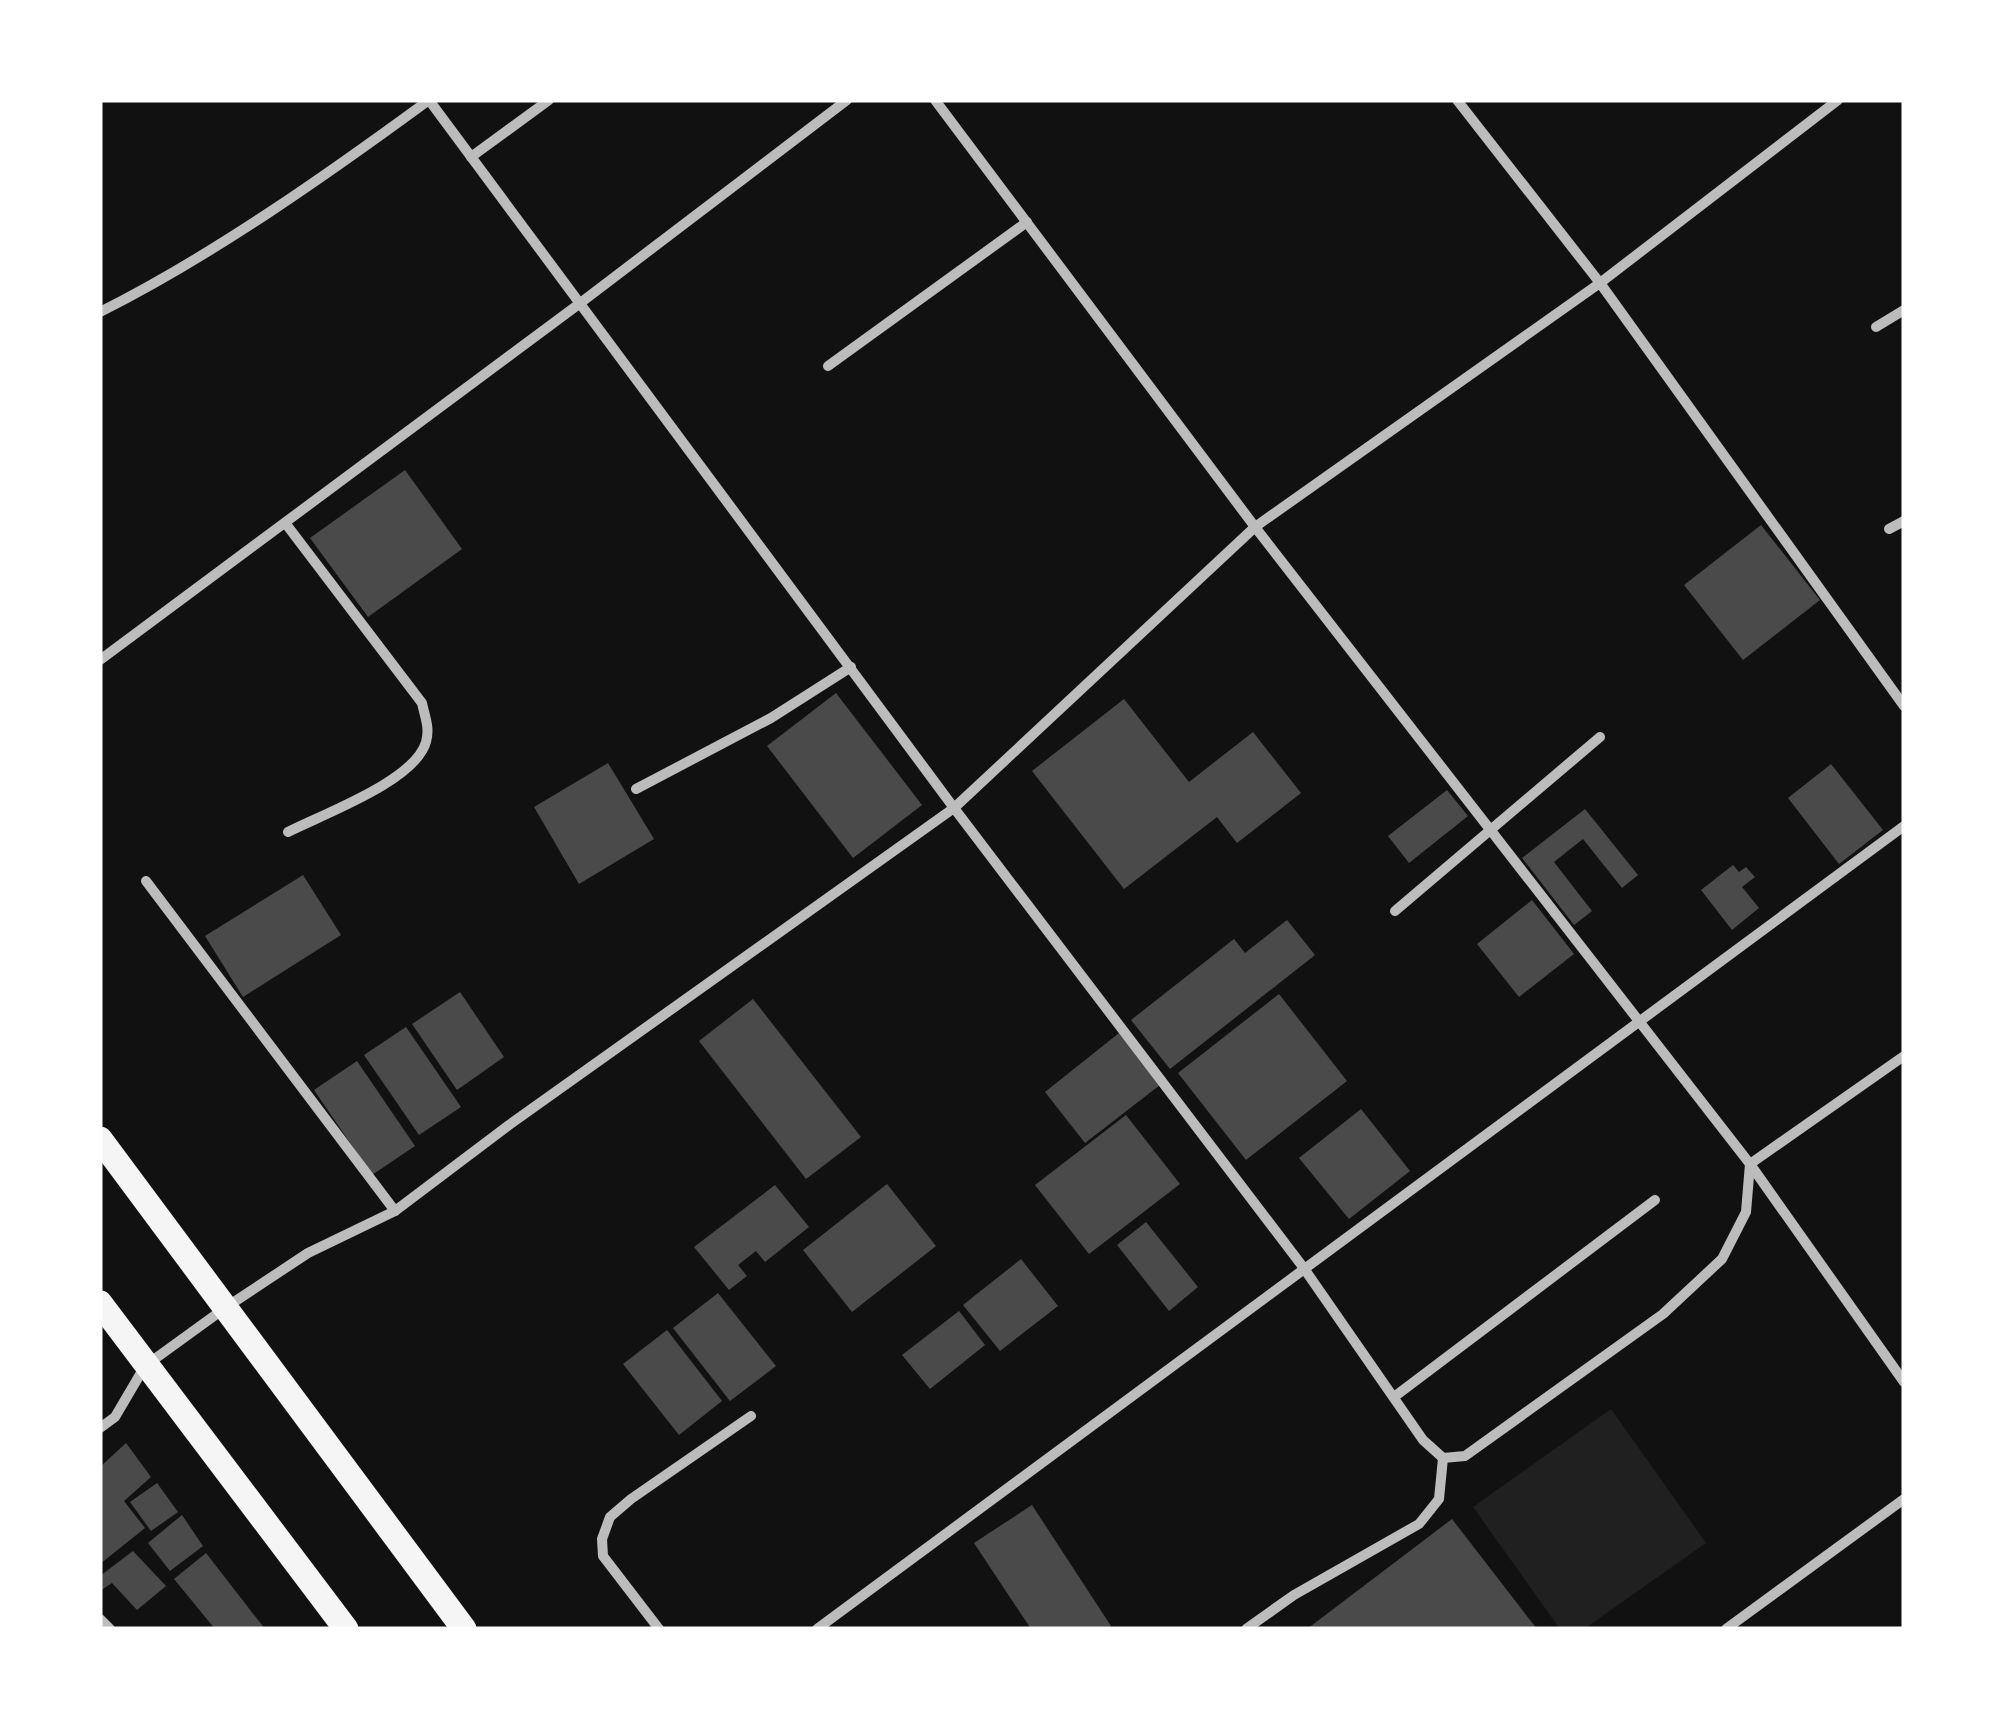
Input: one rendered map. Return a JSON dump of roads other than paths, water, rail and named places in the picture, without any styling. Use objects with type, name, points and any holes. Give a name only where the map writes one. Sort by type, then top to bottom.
[{"type":"main road","points":[[100,1139],[464,1629]]},
{"type":"main road","points":[[100,1303],[346,1629]]},
{"type":"street","points":[[100,312],[187,263],[360,150],[428,100],[954,808],[1303,1267],[1423,1440],[1443,1458],[1465,1456],[1663,1314],[1722,1259],[1746,1212],[1750,1164]]},
{"type":"street","points":[[471,158],[549,100]]},
{"type":"street","points":[[100,660],[846,100]]},
{"type":"street","points":[[935,100],[1255,527],[1750,1164],[1904,1382]]},
{"type":"street","points":[[1457,100],[1600,283],[1904,706]]},
{"type":"street","points":[[100,1428],[115,1416],[145,1366],[308,1253],[395,1211],[954,808],[1255,527],[1600,283],[1838,100]]},
{"type":"street","points":[[828,366],[1026,222]]},
{"type":"street","points":[[1876,327],[1904,310]]},
{"type":"street","points":[[1889,530],[1904,521]]},
{"type":"street","points":[[286,524],[422,703],[428,727],[426,746],[400,776],[288,832]]},
{"type":"street","points":[[636,789],[770,718],[851,668]]},
{"type":"street","points":[[1396,911],[1600,736]]},
{"type":"street","points":[[817,1629],[1904,826]]},
{"type":"street","points":[[146,880],[395,1211]]},
{"type":"street","points":[[1750,1164],[1904,1056]]},
{"type":"street","points":[[1394,1397],[1655,1200]]},
{"type":"street","points":[[659,1629],[603,1556],[602,1539],[610,1517],[751,1416]]},
{"type":"street","points":[[1246,1629],[1294,1595],[1419,1524],[1439,1500],[1443,1458]]},
{"type":"street","points":[[1726,1629],[1904,1499]]},
{"type":"street","points":[[100,1618],[110,1629]]}]
